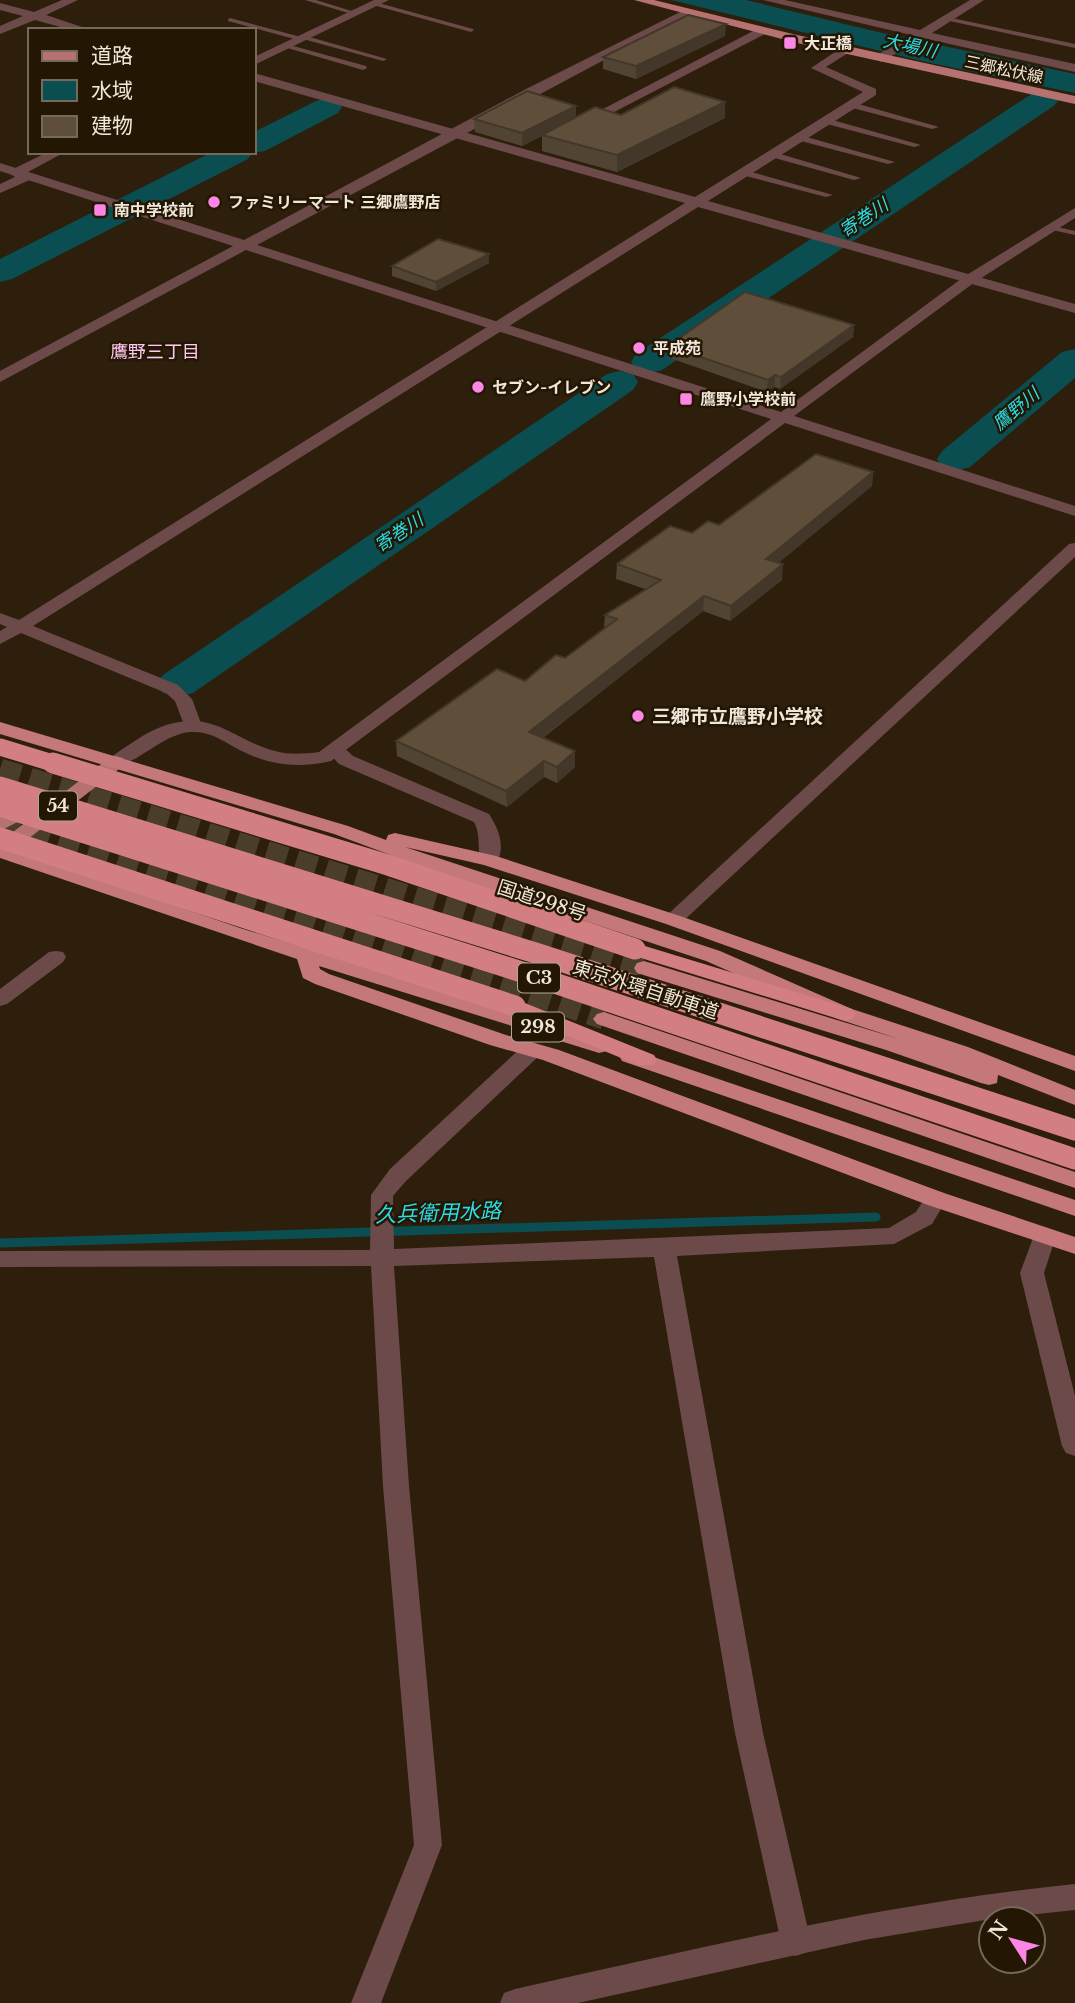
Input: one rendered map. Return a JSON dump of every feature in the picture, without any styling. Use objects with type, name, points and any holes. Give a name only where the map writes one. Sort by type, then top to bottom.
[{"type":"highway","name":"国道298号","points":[[0,728],[341,830],[438,866],[713,956],[845,1014],[960,1052],[1075,1098]]},
{"type":"highway","points":[[0,747],[387,865],[640,958],[1075,1108]]},
{"type":"highway","name":"東京外環自動車道","points":[[0,787],[542,955],[1075,1130]]},
{"type":"highway","name":"東京外環自動車道","points":[[0,806],[541,978],[1075,1159]]},
{"type":"highway","points":[[341,830],[489,860],[673,920],[1075,1064]]},
{"type":"highway","points":[[0,838],[515,1006],[646,1060]]},
{"type":"highway","name":"298","points":[[0,851],[306,955],[646,1060],[1075,1208]]},
{"type":"highway","points":[[306,955],[310,973],[323,979],[636,1085],[936,1199],[1075,1246]]},
{"type":"highway","points":[[640,958],[845,1014]]},
{"type":"highway","points":[[604,1019],[1075,1180]]},
{"type":"main road","name":"三郷松伏線","points":[[640,0],[761,31],[1075,100]]},
{"type":"main road","name":"54","points":[[0,825],[116,762]]},
{"type":"main road","name":"54","points":[[0,851],[116,762]]},
{"type":"street","points":[[0,30],[72,0]]},
{"type":"street","points":[[769,0],[917,37],[1075,68]]},
{"type":"street","points":[[884,56],[978,0]]},
{"type":"street","points":[[256,60],[379,2]]},
{"type":"street","points":[[0,6],[78,28]]},
{"type":"street","points":[[0,377],[453,133],[688,12]]},
{"type":"street","points":[[572,129],[761,31]]},
{"type":"street","points":[[0,639],[872,92],[817,68],[844,50]]},
{"type":"street","points":[[256,78],[453,133],[530,150],[698,203],[1075,309]]},
{"type":"street","points":[[0,189],[56,154]]},
{"type":"street","points":[[0,167],[1075,511]]},
{"type":"street","points":[[116,762],[152,737],[193,726],[223,731],[263,754],[283,759],[324,757],[970,279],[1075,212]]},
{"type":"street","points":[[673,920],[1075,548]]},
{"type":"street","points":[[0,618],[172,689],[183,699],[193,726]]},
{"type":"street","points":[[335,750],[346,760],[482,818],[490,831],[493,845],[489,860]]},
{"type":"street","points":[[0,999],[56,957]]},
{"type":"street","points":[[366,2003],[428,1845],[396,1486],[382,1258],[382,1195],[398,1175],[532,1051]]},
{"type":"street","points":[[0,1259],[382,1258],[664,1248],[894,1236],[924,1218],[936,1199]]},
{"type":"street","points":[[1044,1236],[1032,1273],[1075,1446]]},
{"type":"street","points":[[664,1248],[749,1733],[796,1942]]},
{"type":"street","points":[[515,2003],[880,1922],[975,1907],[1075,1897]]},
{"type":"lane","points":[[308,0],[355,13]]},
{"type":"lane","points":[[379,2],[471,30]]},
{"type":"lane","points":[[947,19],[1075,46]]},
{"type":"lane","points":[[230,20],[383,59]]},
{"type":"lane","points":[[286,46],[363,68]]},
{"type":"lane","points":[[852,105],[935,127]]},
{"type":"lane","points":[[826,121],[917,145]]},
{"type":"lane","points":[[800,138],[891,162]]},
{"type":"lane","points":[[774,155],[857,178]]},
{"type":"lane","points":[[745,173],[829,195]]},
{"type":"lane","points":[[1051,227],[1075,233]]},
{"type":"water","name":"大場川","points":[[671,0],[746,0],[878,32],[1075,74],[1075,93],[926,62]]},
{"type":"building","points":[[688,15],[726,24],[636,66],[603,57]]},
{"type":"building","points":[[674,87],[725,102],[617,155],[542,135],[595,107],[621,115]]},
{"type":"building","points":[[527,91],[576,106],[522,133],[474,119]]},
{"type":"building","points":[[438,239],[489,254],[436,282],[392,266]]},
{"type":"building","points":[[745,292],[854,325],[781,377],[775,375],[768,380],[668,346]]},
{"type":"building","points":[[816,454],[873,472],[766,559],[783,564],[731,606],[704,596],[529,732],[575,751],[557,767],[544,761],[506,791],[396,741],[497,669],[525,681],[556,655],[565,658],[617,619],[605,615],[661,580],[617,564],[670,526],[692,533],[708,521],[719,525]]},
{"type":"waterway","name":"寄巻川","points":[[649,362],[1044,99]]},
{"type":"waterway","points":[[256,143],[327,107]]},
{"type":"waterway","points":[[0,272],[233,154]]},
{"type":"waterway","name":"鷹野川","points":[[956,459],[1075,360]]},
{"type":"waterway","name":"寄巻川","points":[[178,684],[620,382]]},
{"type":"waterway","name":"久兵衛用水路","points":[[0,1243],[876,1217]]},
{"type":"tunnel","points":[[0,769],[644,968]]},
{"type":"tunnel","points":[[0,821],[604,1019]]},
{"type":"place","name":"大正橋","points":[[790,43]]},
{"type":"place","name":"ファミリーマート 三郷鷹野店","points":[[214,202]]},
{"type":"place","name":"南中学校前","points":[[100,210]]},
{"type":"place","name":"平成苑","points":[[639,348]]},
{"type":"place","name":"セブン-イレブン","points":[[478,387]]},
{"type":"place","name":"鷹野小学校前","points":[[686,399]]},
{"type":"place","name":"三郷市立鷹野小学校","points":[[638,716]]},
{"type":"district","name":"鷹野三丁目","points":[[155,352]]}]
